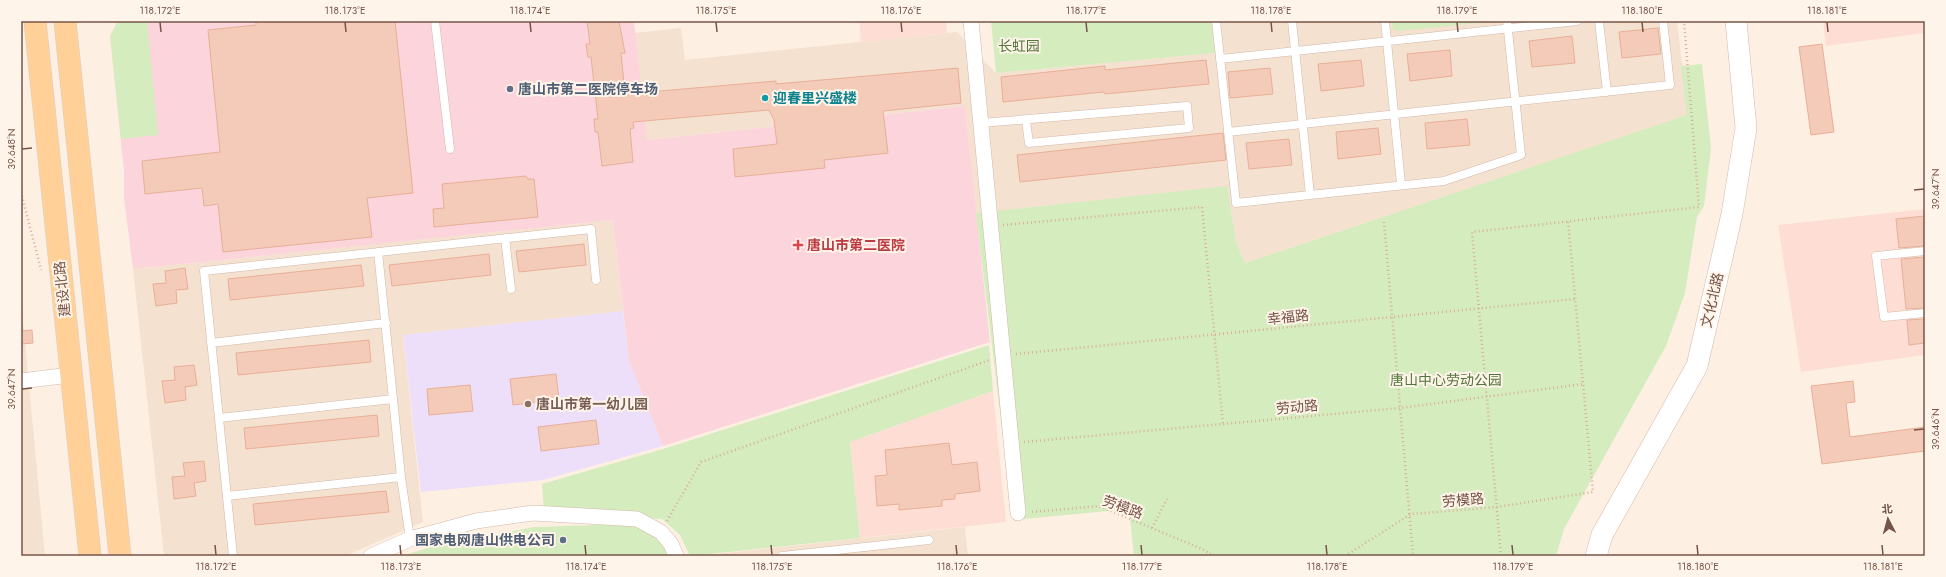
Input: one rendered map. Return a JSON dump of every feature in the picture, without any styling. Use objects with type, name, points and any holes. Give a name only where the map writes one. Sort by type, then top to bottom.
[{"type":"main road","name":"建设北路","points":[[35,21],[70,375],[90,556]]},
{"type":"main road","points":[[65,21],[120,556]]},
{"type":"street","points":[[971,21],[1018,513]]},
{"type":"street","name":"文化北路","points":[[1596,556],[1602,535],[1697,366],[1732,214],[1746,128],[1736,21]]},
{"type":"street","points":[[21,381],[70,375]]},
{"type":"street","points":[[371,556],[410,539],[476,521],[533,513],[637,518],[661,532],[671,544],[676,556]]},
{"type":"lane","points":[[435,21],[450,149]]},
{"type":"lane","points":[[1216,21],[1236,203],[1401,184],[1444,181],[1521,155],[1507,25]]},
{"type":"lane","points":[[1292,21],[1310,194]]},
{"type":"lane","points":[[1385,21],[1401,184]]},
{"type":"lane","points":[[1220,59],[1507,25],[1578,21]]},
{"type":"lane","points":[[1599,21],[1607,92]]},
{"type":"lane","points":[[1228,132],[1670,85],[1663,21]]},
{"type":"lane","points":[[981,123],[1026,121],[1187,106],[1189,128],[1029,143],[1026,121]]},
{"type":"lane","points":[[233,556],[204,271],[591,229],[596,280]]},
{"type":"lane","points":[[505,238],[511,289]]},
{"type":"lane","points":[[1925,251],[1876,256],[1884,317],[1925,313]]},
{"type":"lane","points":[[378,252],[401,477],[410,539]]},
{"type":"lane","points":[[211,343],[386,323]]},
{"type":"lane","points":[[219,418],[393,399]]},
{"type":"lane","points":[[227,496],[401,477]]},
{"type":"lane","points":[[782,556],[840,553],[928,540]]},
{"type":"path","points":[[1501,556],[1472,232],[1699,207],[1684,21]]},
{"type":"path","points":[[1001,226],[1202,207],[1223,424]]},
{"type":"path","points":[[1568,221],[1583,384]]},
{"type":"path","points":[[1384,222],[1414,556]]},
{"type":"path","name":"幸福路","points":[[661,532],[701,462],[1003,355],[1575,299]]},
{"type":"path","name":"劳动路","points":[[1012,443],[1400,408],[1583,384]]},
{"type":"path","name":"劳模路","points":[[1345,556],[1410,515],[1497,507],[1593,492],[1583,384]]},
{"type":"path","points":[[1152,528],[1167,499]]},
{"type":"path","name":"劳模路","points":[[1018,513],[1099,506],[1202,549],[1214,556]]},
{"type":"shaded area","name":"唐山市第二医院","points":[[118,21],[634,21],[647,140],[965,106],[990,342],[663,446],[629,361],[613,220],[133,269],[124,198],[124,171],[110,36]]},
{"type":"shaded area","points":[[859,21],[946,21],[947,33],[861,42]]},
{"type":"shaded area","points":[[1212,21],[1677,21],[1688,115],[1245,263],[1236,242],[1227,187],[976,213],[965,106],[646,140],[635,33],[681,28],[685,60],[957,32],[996,73],[1215,53]]},
{"type":"shaded area","points":[[1823,21],[1925,21],[1925,33],[1826,46]]},
{"type":"shaded area","points":[[1925,209],[1925,355],[1801,372],[1778,225]]},
{"type":"shaded area","points":[[613,220],[623,311],[403,335],[423,522],[345,556],[164,556],[133,269]]},
{"type":"shaded area","points":[[21,299],[45,556],[21,556]]},
{"type":"shaded area","name":"唐山市第一幼儿园","points":[[623,311],[629,361],[663,446],[543,480],[421,492],[403,335]]},
{"type":"shaded area","points":[[993,391],[1006,522],[860,538],[850,442]]},
{"type":"shaded area","points":[[965,527],[968,556],[698,556]]},
{"type":"green space","points":[[118,21],[147,21],[158,135],[121,139],[110,36]]},
{"type":"green space","name":"长虹园","points":[[991,21],[1212,21],[1215,53],[996,73]]},
{"type":"green space","points":[[1392,21],[1500,21],[1397,31],[1393,29]]},
{"type":"green space","name":"唐山中心劳动公园","points":[[1702,64],[1711,149],[1704,206],[1697,217],[1685,293],[1666,346],[1564,529],[1556,556],[1134,556],[1129,509],[1013,520],[976,213],[1227,186],[1236,242],[1245,263],[1687,115],[1681,66]]},
{"type":"green space","points":[[989,345],[993,391],[850,442],[860,538],[690,556],[680,535],[662,519],[544,511],[542,484],[663,449]]},
{"type":"green space","name":"国家电网唐山供电公司","points":[[632,524],[657,533],[669,556],[402,556],[434,546],[534,527]]},
{"type":"building","points":[[256,21],[395,21],[413,193],[367,198],[372,237],[223,252],[218,204],[204,206],[202,188],[145,194],[142,161],[220,152],[208,30],[256,25]]},
{"type":"building","points":[[587,21],[619,21],[625,53],[621,53],[625,94],[776,81],[776,84],[958,68],[961,103],[883,111],[888,153],[824,160],[825,168],[735,177],[733,149],[777,144],[774,120],[769,110],[633,122],[634,128],[630,129],[633,162],[602,166],[598,132],[595,132],[594,119],[598,119],[591,57],[588,57],[586,44],[590,44]]},
{"type":"building","points":[[1658,28],[1661,54],[1622,58],[1619,32]]},
{"type":"building","points":[[1572,36],[1575,63],[1532,67],[1529,41]]},
{"type":"building","points":[[1822,44],[1834,132],[1811,135],[1799,47]]},
{"type":"building","points":[[1450,50],[1452,76],[1410,81],[1407,54]]},
{"type":"building","points":[[1206,60],[1209,84],[1003,102],[1001,77],[1105,66],[1105,70]]},
{"type":"building","points":[[1361,60],[1364,86],[1321,91],[1318,64]]},
{"type":"building","points":[[1270,68],[1273,94],[1230,98],[1228,72]]},
{"type":"building","points":[[1467,119],[1470,145],[1427,149],[1425,123]]},
{"type":"building","points":[[1378,128],[1381,154],[1338,159],[1336,132]]},
{"type":"building","points":[[1223,133],[1226,160],[1020,182],[1017,155]]},
{"type":"building","points":[[1289,139],[1292,165],[1249,169],[1246,143]]},
{"type":"building","points":[[526,176],[528,179],[534,179],[538,217],[434,227],[433,209],[444,208],[442,184]]},
{"type":"building","points":[[1925,216],[1925,246],[1899,248],[1896,219]]},
{"type":"building","points":[[584,244],[586,265],[519,272],[516,251]]},
{"type":"building","points":[[489,254],[491,275],[392,286],[389,265]]},
{"type":"building","points":[[1925,257],[1925,308],[1906,309],[1901,259]]},
{"type":"building","points":[[361,265],[364,286],[230,300],[228,279]]},
{"type":"building","points":[[185,268],[188,289],[176,290],[177,303],[156,306],[153,284],[166,283],[165,271]]},
{"type":"building","points":[[1925,319],[1925,343],[1909,345],[1907,320]]},
{"type":"building","points":[[32,330],[33,343],[21,344],[21,331]]},
{"type":"building","points":[[369,340],[371,362],[238,375],[236,353]]},
{"type":"building","points":[[194,365],[197,385],[185,387],[186,400],[165,403],[162,381],[175,380],[174,367]]},
{"type":"building","points":[[556,374],[559,399],[513,405],[510,379]]},
{"type":"building","points":[[1853,381],[1855,402],[1846,403],[1850,437],[1925,427],[1925,451],[1822,464],[1811,386]]},
{"type":"building","points":[[470,385],[473,411],[429,415],[427,389]]},
{"type":"building","points":[[377,415],[379,436],[246,449],[244,428]]},
{"type":"building","points":[[596,420],[599,444],[541,451],[538,427]]},
{"type":"building","points":[[949,443],[952,465],[977,462],[980,491],[955,494],[955,499],[942,500],[942,506],[899,510],[899,504],[877,506],[875,476],[887,475],[885,450]]},
{"type":"building","points":[[204,461],[206,481],[194,483],[196,496],[174,499],[172,477],[185,476],[183,463]]},
{"type":"building","points":[[386,491],[389,512],[255,525],[253,504]]},
{"type":"place","name":"唐山市第二医院停车场","points":[[510,89]]},
{"type":"place","name":"迎春里兴盛楼","points":[[765,98]]},
{"type":"place","name":"唐山市第二医院","points":[[798,245]]},
{"type":"place","name":"唐山市第一幼儿园","points":[[528,404]]},
{"type":"place","name":"国家电网唐山供电公司","points":[[563,540]]}]
